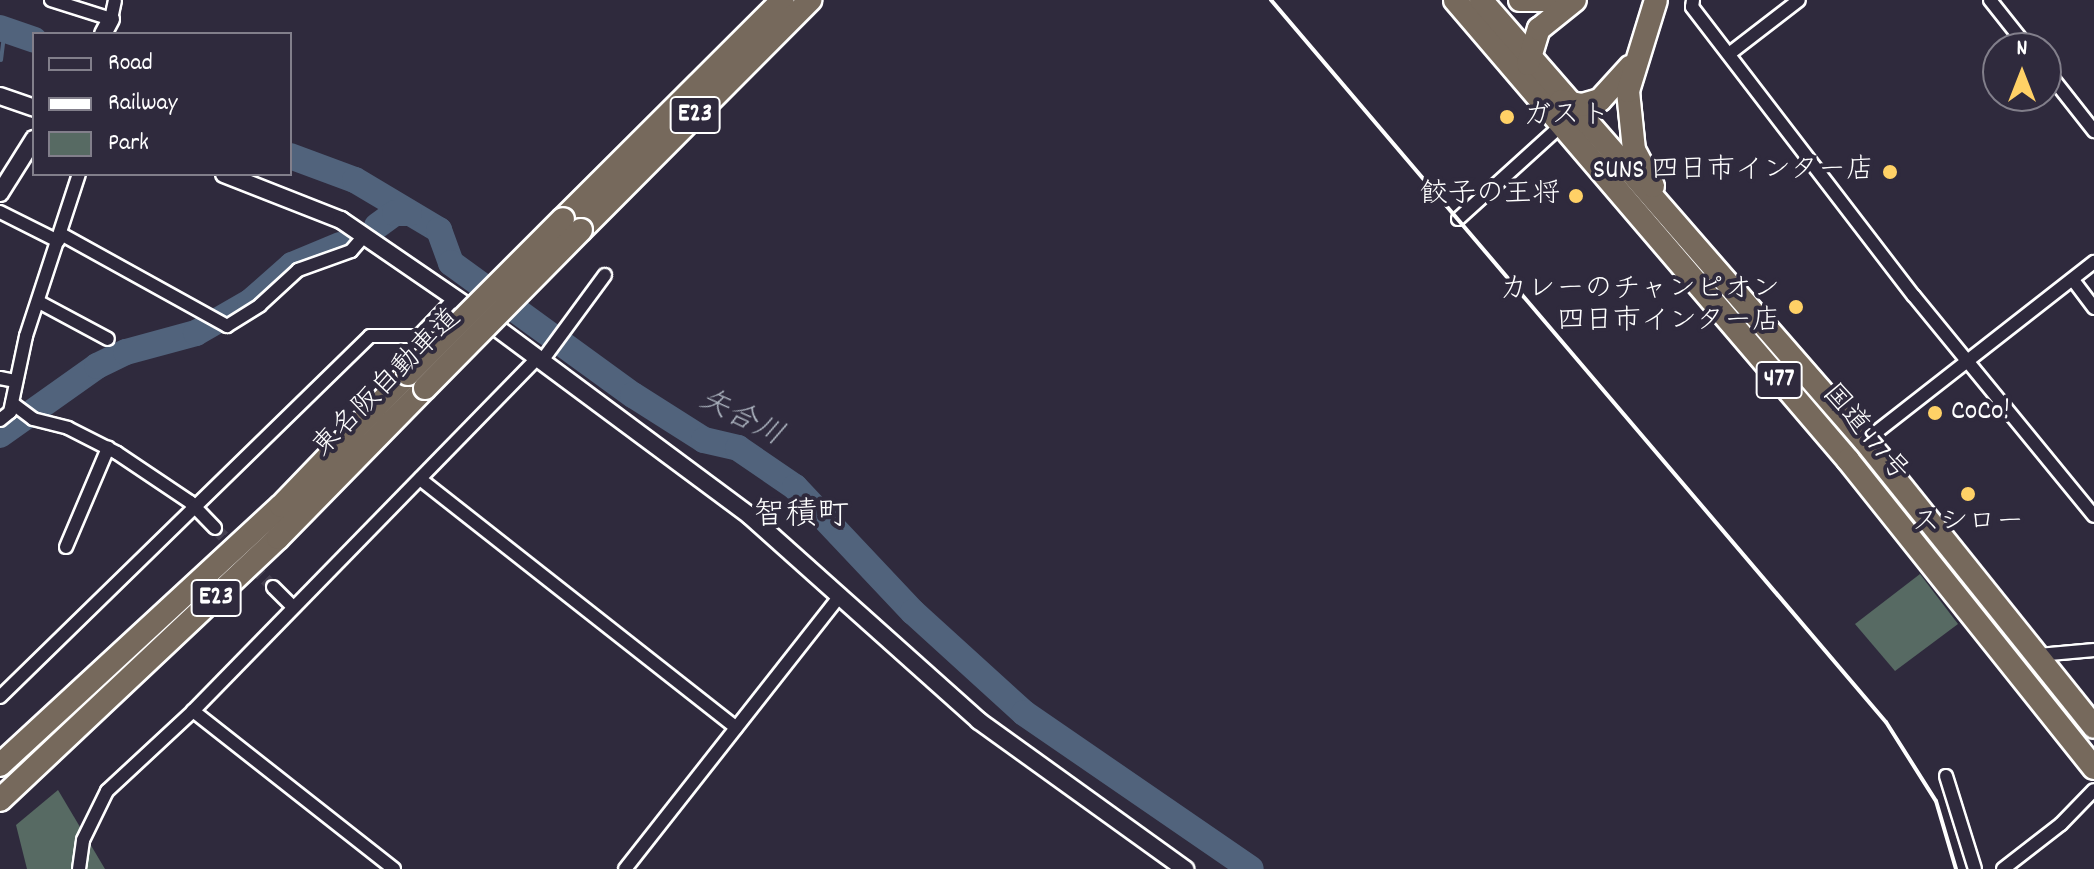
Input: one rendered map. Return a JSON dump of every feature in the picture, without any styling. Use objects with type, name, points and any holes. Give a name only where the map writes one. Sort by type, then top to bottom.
[{"type":"highway","name":"東名阪自動車道","points":[[0,765],[416,381],[572,224],[783,0]]},
{"type":"highway","name":"東名阪自動車道","points":[[572,224],[810,0]]},
{"type":"highway","points":[[1455,0],[1531,91],[1569,113],[1600,100],[1633,62]]},
{"type":"highway","name":"国道477号","points":[[1481,0],[1529,54],[1569,113],[2094,768]]},
{"type":"highway","points":[[1520,0],[1551,0]]},
{"type":"highway","points":[[1531,91],[1529,54],[1539,29],[1575,0]]},
{"type":"highway","points":[[1656,0],[1633,62],[1628,112],[1634,150],[1692,248]]},
{"type":"highway","name":"国道477号","points":[[1569,113],[1865,441],[2091,715]]},
{"type":"highway","name":"東名阪自動車道","points":[[0,800],[267,548],[416,381]]},
{"type":"highway","name":"477","points":[[2067,731],[2091,715]]},
{"type":"street","points":[[51,0],[113,13]]},
{"type":"street","points":[[1693,0],[1692,7],[1968,364],[2094,516]]},
{"type":"street","points":[[1729,54],[1799,0]]},
{"type":"street","points":[[1990,0],[2015,32]]},
{"type":"street","points":[[2062,90],[2094,131]]},
{"type":"street","points":[[0,96],[32,107]]},
{"type":"street","points":[[1458,219],[1569,113]]},
{"type":"street","points":[[0,193],[32,142]]},
{"type":"street","points":[[22,409],[16,381],[78,176]]},
{"type":"street","points":[[230,176],[306,203],[365,235],[542,358],[750,516],[838,598],[979,721],[1185,869]]},
{"type":"street","points":[[0,212],[59,238],[227,326],[260,305],[298,270],[357,248],[365,235]]},
{"type":"street","points":[[1865,441],[1968,364],[2094,262]]},
{"type":"street","points":[[79,869],[83,840],[107,791],[193,711],[542,358],[605,275]]},
{"type":"street","points":[[2073,280],[2094,308]]},
{"type":"street","points":[[0,697],[56,638],[198,509],[370,336],[419,336],[455,298]]},
{"type":"street","points":[[39,302],[108,339]]},
{"type":"street","points":[[0,378],[16,381]]},
{"type":"street","points":[[22,409],[108,448],[198,509],[215,528]]},
{"type":"street","points":[[0,420],[22,409]]},
{"type":"street","points":[[66,547],[108,448]]},
{"type":"street","points":[[420,479],[736,728]]},
{"type":"street","points":[[273,587],[293,607]]},
{"type":"street","points":[[625,869],[838,598]]},
{"type":"street","points":[[2039,655],[2094,650]]},
{"type":"street","points":[[193,711],[394,869]]},
{"type":"street","points":[[1946,776],[1975,869]]},
{"type":"street","points":[[2003,869],[2061,824],[2094,790]]},
{"type":"green space","points":[[1920,574],[1958,624],[1895,671],[1855,624]]},
{"type":"green space","points":[[58,790],[105,869],[27,869],[16,825]]},
{"type":"waterway","name":"矢合川","points":[[0,28],[32,39]]},
{"type":"waterway","points":[[1,60],[5,29]]},
{"type":"waterway","name":"矢合川","points":[[292,157],[355,180],[439,230],[451,263],[633,395],[704,440],[738,448],[795,487],[913,612],[1024,713],[1251,869]]},
{"type":"waterway","points":[[377,226],[395,213],[409,213]]},
{"type":"waterway","points":[[0,435],[97,366],[126,352],[196,333],[250,302],[292,265],[340,245]]},
{"type":"tunnel","points":[[215,528],[273,587]]},
{"type":"railway","points":[[1271,0],[1886,722],[1936,801],[1956,869]]},
{"type":"place","name":"ガスト","points":[[1507,117]]},
{"type":"place","name":"SUNS 四日市インター店","points":[[1890,172]]},
{"type":"place","name":"餃子の王将","points":[[1576,196]]},
{"type":"place","name":"カレーのチャンピオン 四日市インター店","points":[[1796,307]]},
{"type":"place","name":"CoCo!","points":[[1935,413]]},
{"type":"place","name":"スシロー","points":[[1968,494]]},
{"type":"district","name":"智積町","points":[[801,517]]}]
